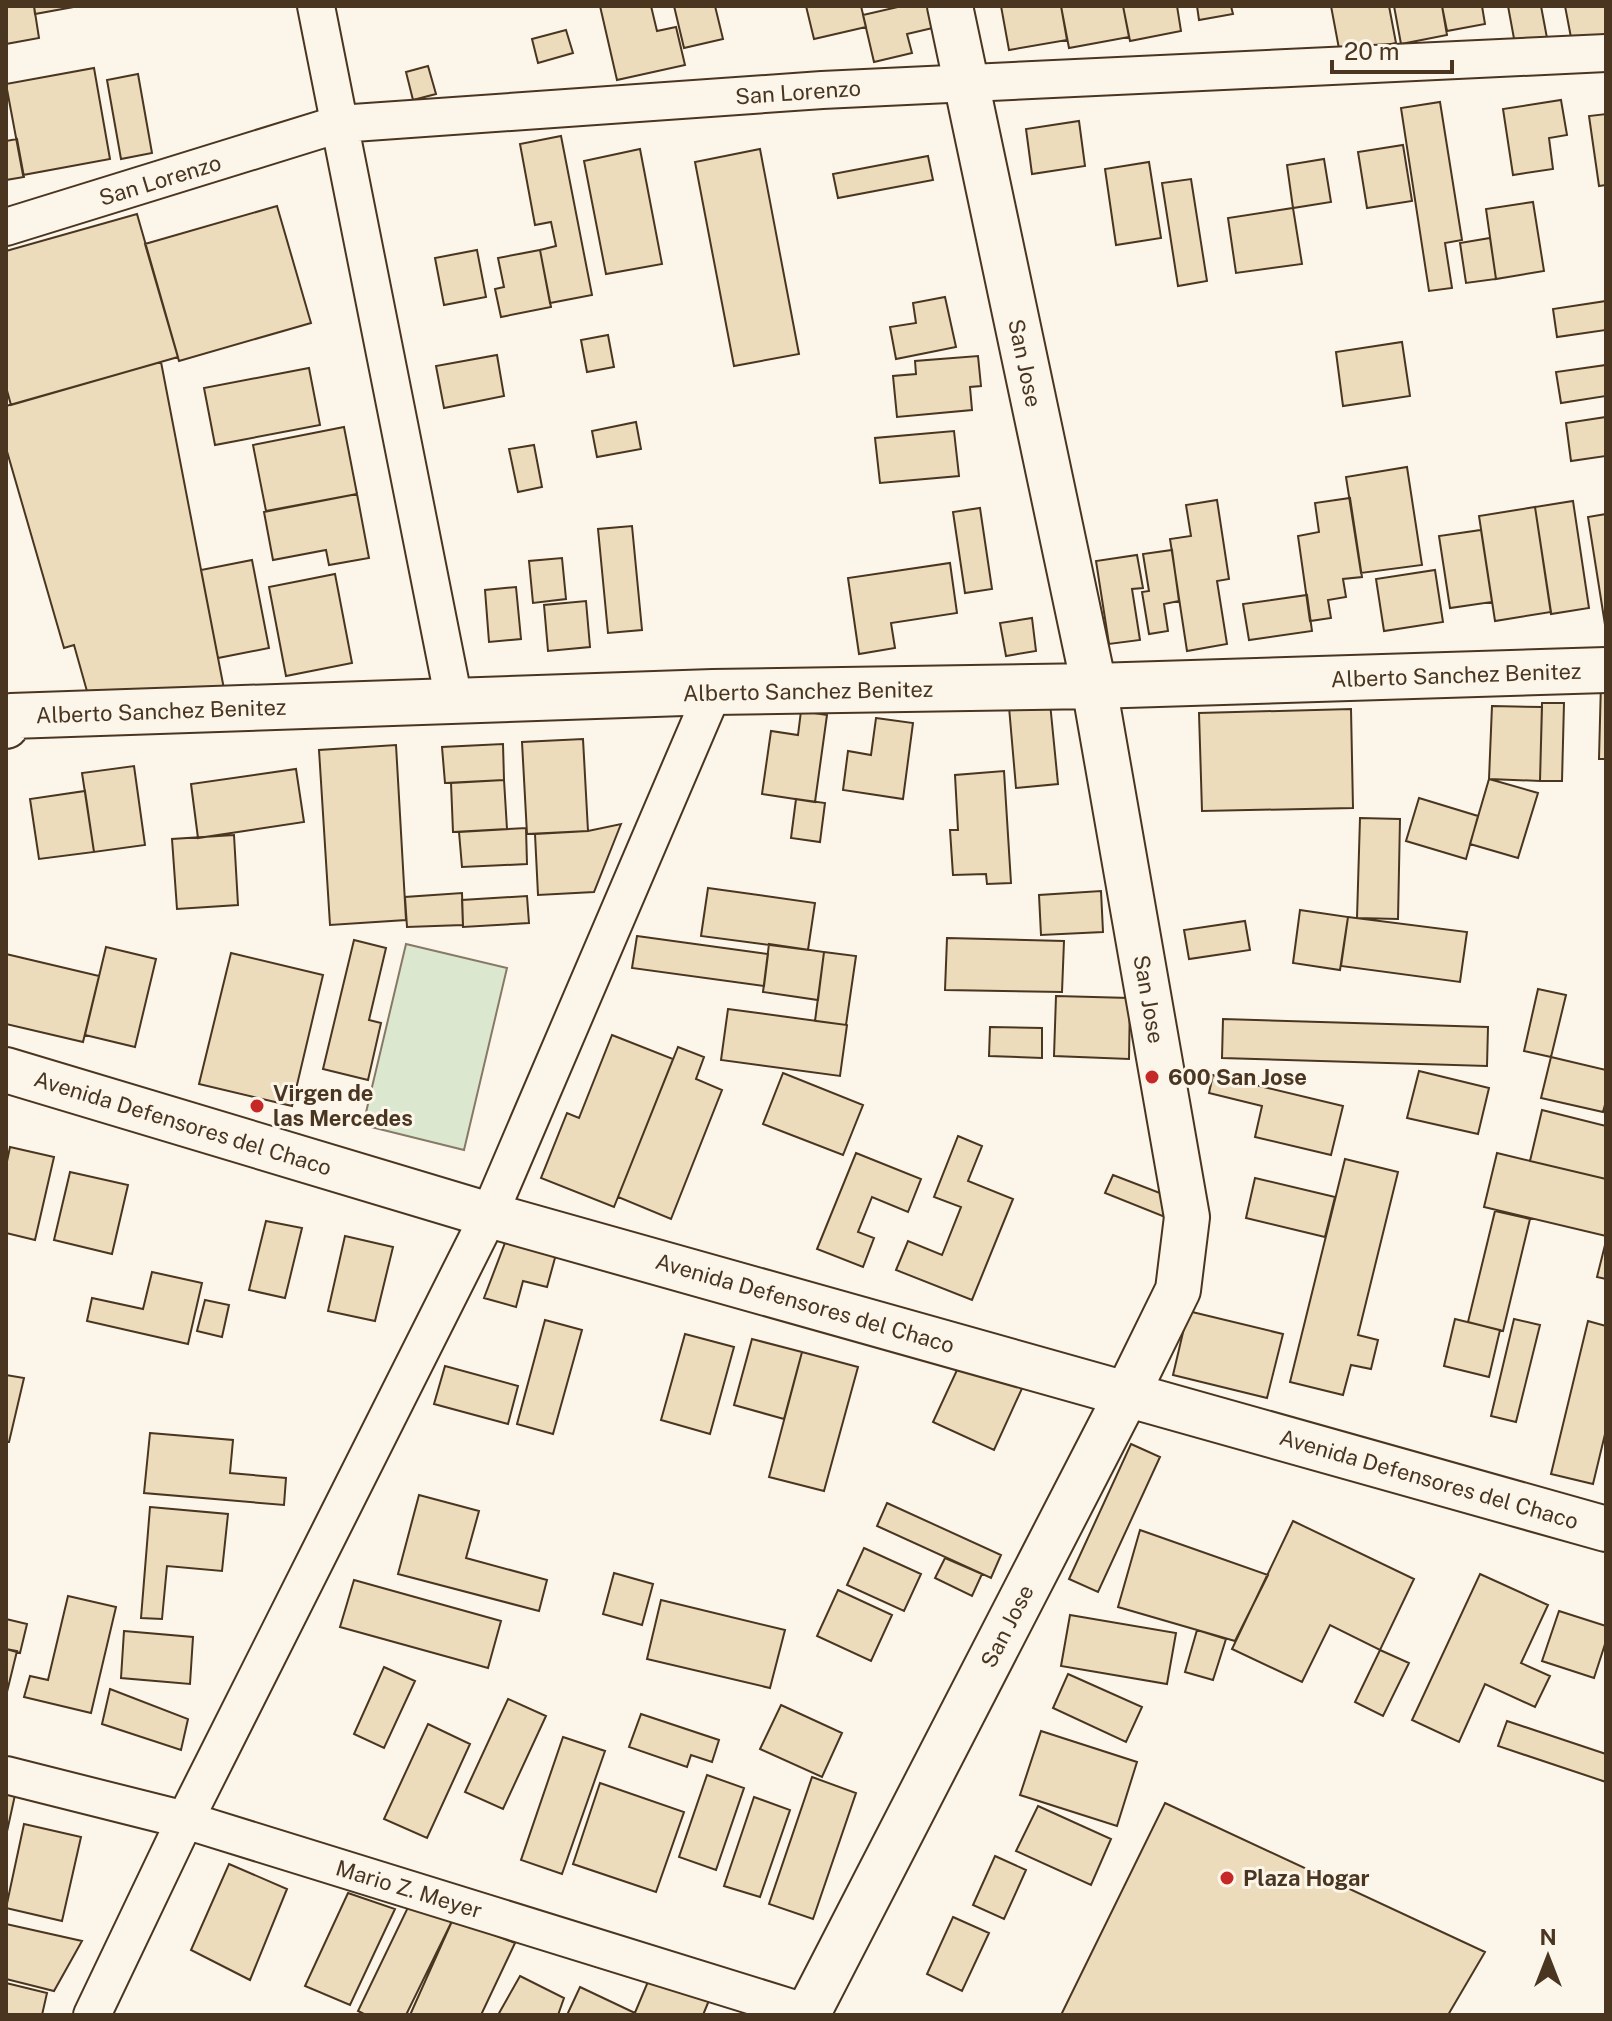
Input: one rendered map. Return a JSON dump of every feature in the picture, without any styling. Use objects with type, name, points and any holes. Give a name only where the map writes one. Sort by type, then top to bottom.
[{"type":"street","points":[[316,6],[454,701]]},
{"type":"street","name":"San Jose","points":[[808,2014],[1178,1290],[1187,1217],[1094,686],[950,6]]},
{"type":"street","name":"San Lorenzo","points":[[6,227],[339,124],[822,90],[1606,53]]},
{"type":"street","name":"Alberto Sanchez Benitez","points":[[8,711],[713,692],[1094,686],[1606,670]]},
{"type":"street","points":[[92,2015],[185,1820],[489,1215],[713,692]]},
{"type":"street","name":"Avenida Defensores del Chaco","points":[[6,1070],[489,1215],[1606,1529]]},
{"type":"street","name":"Mario Z. Meyer","points":[[6,1775],[185,1820],[808,2014]]},
{"type":"green space","points":[[406,944],[507,968],[464,1150],[363,1125]]},
{"type":"building","points":[[6,6],[34,6],[39,38],[6,44]]},
{"type":"building","points":[[34,6],[79,6],[35,14]]},
{"type":"building","points":[[600,6],[651,6],[657,31],[676,27],[685,65],[617,80]]},
{"type":"building","points":[[674,6],[715,6],[723,39],[684,48]]},
{"type":"building","points":[[806,6],[861,6],[866,27],[814,39]]},
{"type":"building","points":[[902,6],[932,6],[937,27],[907,34],[912,53],[874,62],[863,15]]},
{"type":"building","points":[[1001,6],[1061,6],[1067,40],[1009,50]]},
{"type":"building","points":[[1061,6],[1123,6],[1129,37],[1069,48]]},
{"type":"building","points":[[1123,6],[1177,6],[1181,31],[1130,41]]},
{"type":"building","points":[[1197,6],[1231,6],[1233,14],[1199,20]]},
{"type":"building","points":[[1331,6],[1389,6],[1396,43],[1340,54]]},
{"type":"building","points":[[1394,6],[1442,6],[1447,35],[1401,44]]},
{"type":"building","points":[[1442,6],[1482,6],[1485,24],[1447,31]]},
{"type":"building","points":[[1508,6],[1541,6],[1547,38],[1515,44]]},
{"type":"building","points":[[1565,6],[1606,6],[1606,42],[1573,48]]},
{"type":"building","points":[[566,30],[573,53],[538,63],[532,39]]},
{"type":"building","points":[[428,66],[436,94],[413,100],[406,72]]},
{"type":"building","points":[[94,68],[110,159],[23,175],[6,84]]},
{"type":"building","points":[[138,74],[152,153],[121,159],[107,80]]},
{"type":"building","points":[[1561,100],[1567,135],[1549,138],[1553,169],[1513,175],[1503,109]]},
{"type":"building","points":[[1440,102],[1462,240],[1445,243],[1452,288],[1429,291],[1401,108]]},
{"type":"building","points":[[1606,114],[1606,185],[1599,186],[1589,116]]},
{"type":"building","points":[[1079,121],[1085,166],[1032,174],[1026,129]]},
{"type":"building","points":[[561,136],[592,295],[550,303],[540,250],[556,246],[551,222],[535,225],[520,144]]},
{"type":"building","points":[[17,139],[24,177],[6,180],[6,141]]},
{"type":"building","points":[[1403,145],[1412,201],[1367,208],[1358,152]]},
{"type":"building","points":[[640,149],[662,264],[606,274],[584,161]]},
{"type":"building","points":[[760,149],[799,354],[734,366],[695,162]]},
{"type":"building","points":[[928,156],[933,180],[838,198],[833,174]]},
{"type":"building","points":[[1324,159],[1331,202],[1293,208],[1287,165]]},
{"type":"building","points":[[1149,162],[1161,238],[1116,245],[1105,169]]},
{"type":"building","points":[[1191,179],[1207,281],[1178,286],[1162,183]]},
{"type":"building","points":[[1533,202],[1544,271],[1496,279],[1486,209]]},
{"type":"building","points":[[277,206],[311,323],[179,361],[145,244]]},
{"type":"building","points":[[1293,208],[1302,264],[1236,273],[1228,218]]},
{"type":"building","points":[[137,214],[178,357],[11,405],[6,387],[6,251]]},
{"type":"building","points":[[1490,238],[1496,279],[1466,283],[1460,243]]},
{"type":"building","points":[[477,250],[486,297],[444,305],[435,258]]},
{"type":"building","points":[[540,250],[551,307],[501,317],[495,289],[504,287],[498,258]]},
{"type":"building","points":[[945,297],[956,347],[896,359],[890,327],[916,323],[913,303]]},
{"type":"building","points":[[1606,301],[1606,330],[1557,337],[1553,309]]},
{"type":"building","points":[[608,335],[614,367],[587,372],[581,340]]},
{"type":"building","points":[[1402,342],[1410,396],[1343,406],[1336,352]]},
{"type":"building","points":[[497,355],[504,396],[444,408],[436,366]]},
{"type":"building","points":[[978,356],[981,386],[970,387],[972,410],[897,417],[893,376],[916,374],[915,361]]},
{"type":"building","points":[[161,362],[224,689],[92,709],[74,645],[64,648],[6,448],[6,406]]},
{"type":"building","points":[[1606,365],[1606,396],[1561,403],[1556,372]]},
{"type":"building","points":[[309,368],[320,425],[215,445],[204,388]]},
{"type":"building","points":[[1606,417],[1606,456],[1571,461],[1566,423]]},
{"type":"building","points":[[636,422],[641,449],[597,457],[592,431]]},
{"type":"building","points":[[344,427],[357,494],[266,511],[253,445]]},
{"type":"building","points":[[954,431],[959,476],[880,483],[875,438]]},
{"type":"building","points":[[534,445],[542,487],[518,492],[509,449]]},
{"type":"building","points":[[1407,467],[1422,565],[1361,573],[1346,477]]},
{"type":"building","points":[[357,494],[369,558],[329,565],[326,550],[273,560],[264,512]]},
{"type":"building","points":[[1350,498],[1362,577],[1343,579],[1346,597],[1328,600],[1331,618],[1310,621],[1298,536],[1319,532],[1315,503]]},
{"type":"building","points":[[1217,500],[1229,579],[1217,581],[1227,644],[1187,651],[1170,539],[1191,536],[1186,505]]},
{"type":"building","points":[[1573,501],[1589,608],[1551,614],[1535,507]]},
{"type":"building","points":[[1535,507],[1551,612],[1495,621],[1479,516]]},
{"type":"building","points":[[980,508],[992,589],[965,593],[953,512]]},
{"type":"building","points":[[1606,514],[1606,631],[1588,517]]},
{"type":"building","points":[[632,526],[642,630],[608,633],[598,529]]},
{"type":"building","points":[[1481,530],[1492,602],[1450,608],[1439,536]]},
{"type":"building","points":[[1172,550],[1179,601],[1164,604],[1168,631],[1149,634],[1142,592],[1149,591],[1143,554]]},
{"type":"building","points":[[1137,555],[1143,588],[1132,589],[1140,640],[1109,644],[1096,561]]},
{"type":"building","points":[[562,558],[566,599],[533,603],[529,561]]},
{"type":"building","points":[[252,560],[269,648],[218,658],[201,570]]},
{"type":"building","points":[[950,563],[957,613],[891,623],[895,648],[859,654],[848,578]]},
{"type":"building","points":[[1435,570],[1443,622],[1384,631],[1376,579]]},
{"type":"building","points":[[335,574],[352,663],[286,676],[269,587]]},
{"type":"building","points":[[516,587],[521,639],[489,642],[485,590]]},
{"type":"building","points":[[1307,595],[1312,631],[1249,640],[1243,604]]},
{"type":"building","points":[[586,601],[590,647],[548,651],[544,605]]},
{"type":"building","points":[[1032,618],[1036,651],[1006,656],[1000,623]]},
{"type":"building","points":[[1601,682],[1606,682],[1606,759],[1599,759]]},
{"type":"building","points":[[1050,703],[1058,784],[1016,788],[1009,707]]},
{"type":"building","points":[[1542,703],[1564,703],[1562,781],[1540,781]]},
{"type":"building","points":[[1492,706],[1542,707],[1540,781],[1489,779]]},
{"type":"building","points":[[1351,709],[1353,808],[1202,811],[1199,713]]},
{"type":"building","points":[[801,711],[827,715],[815,802],[762,794],[771,731],[798,735]]},
{"type":"building","points":[[876,718],[913,723],[903,799],[843,790],[848,751],[871,755]]},
{"type":"building","points":[[583,739],[588,831],[527,834],[522,742]]},
{"type":"building","points":[[503,744],[504,780],[445,783],[442,747]]},
{"type":"building","points":[[396,745],[406,920],[330,925],[319,750]]},
{"type":"building","points":[[134,766],[145,845],[94,852],[82,773]]},
{"type":"building","points":[[296,769],[304,822],[198,838],[191,784]]},
{"type":"building","points":[[1004,771],[1011,883],[987,884],[986,874],[953,875],[950,830],[958,830],[955,775]]},
{"type":"building","points":[[1489,779],[1538,793],[1518,858],[1470,844]]},
{"type":"building","points":[[504,780],[507,829],[453,832],[451,783]]},
{"type":"building","points":[[85,791],[94,852],[39,859],[30,799]]},
{"type":"building","points":[[1419,798],[1478,816],[1466,859],[1406,841]]},
{"type":"building","points":[[796,799],[825,803],[820,842],[791,838]]},
{"type":"building","points":[[1360,818],[1400,819],[1398,919],[1357,918]]},
{"type":"building","points":[[621,824],[594,892],[538,895],[535,834],[588,831]]},
{"type":"building","points":[[526,828],[527,864],[462,867],[459,832]]},
{"type":"building","points":[[234,835],[238,905],[177,909],[172,839]]},
{"type":"building","points":[[708,888],[815,903],[808,950],[701,936]]},
{"type":"building","points":[[1101,891],[1103,932],[1041,935],[1039,895]]},
{"type":"building","points":[[462,893],[463,925],[407,927],[405,897]]},
{"type":"building","points":[[527,896],[529,923],[463,927],[462,900]]},
{"type":"building","points":[[1300,910],[1348,917],[1340,970],[1293,963]]},
{"type":"building","points":[[1348,917],[1467,932],[1460,982],[1341,966]]},
{"type":"building","points":[[1245,921],[1250,950],[1189,959],[1184,930]]},
{"type":"building","points":[[637,936],[768,954],[764,986],[632,968]]},
{"type":"building","points":[[947,938],[1064,941],[1062,992],[945,990]]},
{"type":"building","points":[[354,940],[386,948],[369,1020],[381,1023],[368,1080],[323,1069]]},
{"type":"building","points":[[769,944],[824,952],[818,1000],[763,992]]},
{"type":"building","points":[[106,947],[156,959],[135,1047],[85,1035]]},
{"type":"building","points":[[824,952],[856,956],[846,1025],[815,1021]]},
{"type":"building","points":[[231,953],[323,975],[292,1106],[199,1084]]},
{"type":"building","points":[[6,954],[99,976],[83,1042],[6,1024]]},
{"type":"building","points":[[1538,989],[1566,995],[1551,1057],[1524,1051]]},
{"type":"building","points":[[1056,996],[1130,998],[1129,1059],[1054,1056]]},
{"type":"building","points":[[728,1009],[847,1025],[840,1076],[721,1060]]},
{"type":"building","points":[[1223,1019],[1488,1027],[1487,1066],[1222,1058]]},
{"type":"building","points":[[990,1027],[1042,1028],[1042,1058],[989,1056]]},
{"type":"building","points":[[612,1035],[673,1059],[614,1207],[541,1178],[567,1113],[579,1118]]},
{"type":"building","points":[[678,1047],[704,1057],[696,1079],[722,1090],[671,1219],[618,1197]]},
{"type":"building","points":[[1551,1057],[1606,1070],[1603,1112],[1541,1098]]},
{"type":"building","points":[[1419,1071],[1489,1088],[1478,1134],[1407,1118]]},
{"type":"building","points":[[783,1073],[863,1105],[843,1155],[763,1124]]},
{"type":"building","points":[[1213,1075],[1343,1106],[1331,1155],[1255,1137],[1262,1106],[1209,1093]]},
{"type":"building","points":[[1542,1110],[1606,1126],[1606,1179],[1530,1161]]},
{"type":"building","points":[[958,1136],[982,1146],[968,1181],[1013,1199],[972,1300],[896,1270],[908,1241],[942,1255],[961,1207],[934,1197]]},
{"type":"building","points":[[10,1147],[54,1157],[35,1240],[6,1233],[6,1166]]},
{"type":"building","points":[[856,1153],[921,1179],[908,1212],[872,1197],[858,1232],[874,1238],[863,1267],[817,1249]]},
{"type":"building","points":[[1497,1153],[1606,1179],[1606,1236],[1484,1207]]},
{"type":"building","points":[[1345,1159],[1398,1172],[1358,1335],[1378,1340],[1371,1369],[1351,1365],[1343,1395],[1290,1382]]},
{"type":"building","points":[[70,1172],[128,1185],[112,1254],[54,1240]]},
{"type":"building","points":[[1113,1175],[1173,1198],[1165,1217],[1105,1193]]},
{"type":"building","points":[[1255,1178],[1335,1197],[1325,1237],[1246,1218]]},
{"type":"building","points":[[1495,1211],[1530,1219],[1503,1331],[1468,1322]]},
{"type":"building","points":[[266,1221],[302,1228],[285,1298],[249,1290]]},
{"type":"building","points":[[508,1235],[558,1247],[547,1287],[523,1281],[516,1307],[484,1298]]},
{"type":"building","points":[[345,1236],[393,1247],[375,1321],[328,1311]]},
{"type":"building","points":[[1606,1241],[1606,1279],[1597,1277]]},
{"type":"building","points":[[152,1272],[202,1283],[188,1344],[87,1321],[92,1298],[143,1309]]},
{"type":"building","points":[[205,1300],[229,1305],[222,1337],[197,1331]]},
{"type":"building","points":[[1188,1311],[1283,1334],[1267,1398],[1173,1375]]},
{"type":"building","points":[[1455,1319],[1500,1330],[1489,1377],[1444,1366]]},
{"type":"building","points":[[1514,1319],[1540,1325],[1516,1422],[1491,1416]]},
{"type":"building","points":[[545,1320],[582,1330],[553,1434],[517,1424]]},
{"type":"building","points":[[1588,1321],[1606,1326],[1606,1430],[1593,1484],[1551,1474]]},
{"type":"building","points":[[685,1334],[734,1347],[710,1434],[661,1420]]},
{"type":"building","points":[[752,1339],[802,1352],[784,1419],[734,1405]]},
{"type":"building","points":[[802,1352],[858,1367],[824,1491],[769,1477]]},
{"type":"building","points":[[963,1357],[1024,1384],[994,1450],[933,1422]]},
{"type":"building","points":[[445,1366],[518,1386],[508,1424],[434,1404]]},
{"type":"building","points":[[6,1375],[24,1378],[9,1442],[6,1442]]},
{"type":"building","points":[[150,1433],[233,1440],[230,1473],[286,1478],[284,1505],[144,1493]]},
{"type":"building","points":[[1131,1444],[1160,1457],[1098,1592],[1069,1579]]},
{"type":"building","points":[[419,1495],[479,1511],[466,1558],[547,1580],[539,1611],[398,1574]]},
{"type":"building","points":[[887,1503],[1001,1555],[991,1578],[877,1526]]},
{"type":"building","points":[[150,1507],[228,1514],[222,1571],[167,1566],[162,1619],[141,1618]]},
{"type":"building","points":[[1293,1521],[1414,1579],[1380,1650],[1330,1625],[1302,1682],[1232,1649]]},
{"type":"building","points":[[1140,1530],[1268,1575],[1235,1641],[1118,1607]]},
{"type":"building","points":[[864,1548],[921,1574],[904,1611],[847,1585]]},
{"type":"building","points":[[945,1558],[982,1574],[972,1596],[935,1578]]},
{"type":"building","points":[[614,1573],[653,1584],[642,1625],[603,1614]]},
{"type":"building","points":[[1480,1574],[1548,1605],[1521,1663],[1550,1676],[1535,1707],[1485,1684],[1459,1742],[1412,1720]]},
{"type":"building","points":[[354,1580],[501,1621],[488,1668],[340,1627]]},
{"type":"building","points":[[838,1590],[892,1615],[871,1661],[817,1636]]},
{"type":"building","points":[[68,1596],[116,1607],[91,1713],[24,1697],[30,1676],[48,1680]]},
{"type":"building","points":[[661,1600],[785,1630],[770,1688],[647,1659]]},
{"type":"building","points":[[1559,1611],[1606,1626],[1606,1641],[1594,1678],[1542,1661]]},
{"type":"building","points":[[1070,1615],[1176,1633],[1167,1684],[1061,1666]]},
{"type":"building","points":[[6,1619],[27,1624],[20,1653],[6,1649]]},
{"type":"building","points":[[1197,1630],[1226,1639],[1213,1680],[1185,1672]]},
{"type":"building","points":[[124,1631],[193,1637],[190,1684],[121,1678]]},
{"type":"building","points":[[6,1649],[17,1651],[6,1696]]},
{"type":"building","points":[[1380,1650],[1409,1663],[1383,1716],[1355,1702]]},
{"type":"building","points":[[384,1667],[415,1681],[384,1748],[354,1734]]},
{"type":"building","points":[[1068,1674],[1142,1707],[1126,1742],[1053,1708]]},
{"type":"building","points":[[110,1689],[188,1719],[181,1750],[102,1724]]},
{"type":"building","points":[[508,1699],[546,1716],[503,1809],[465,1792]]},
{"type":"building","points":[[781,1705],[842,1733],[822,1777],[760,1749]]},
{"type":"building","points":[[641,1714],[719,1740],[712,1762],[691,1755],[687,1767],[629,1747]]},
{"type":"building","points":[[1507,1721],[1606,1754],[1606,1782],[1498,1746]]},
{"type":"building","points":[[428,1724],[470,1744],[427,1838],[384,1819]]},
{"type":"building","points":[[1041,1731],[1137,1762],[1117,1826],[1020,1795]]},
{"type":"building","points":[[563,1737],[605,1751],[562,1874],[521,1860]]},
{"type":"building","points":[[707,1775],[744,1788],[716,1870],[679,1857]]},
{"type":"building","points":[[812,1777],[856,1793],[813,1919],[769,1904]]},
{"type":"building","points":[[600,1783],[684,1812],[656,1892],[573,1864]]},
{"type":"building","points":[[6,1793],[15,1795],[6,1836]]},
{"type":"building","points":[[754,1797],[790,1810],[760,1897],[724,1886]]},
{"type":"building","name":"Plaza Hogar","points":[[1165,1803],[1485,1952],[1448,2015],[1061,2015]]},
{"type":"building","points":[[1038,1806],[1111,1839],[1091,1885],[1016,1851]]},
{"type":"building","points":[[24,1824],[81,1837],[62,1921],[6,1908]]},
{"type":"building","points":[[995,1856],[1026,1870],[1004,1919],[973,1905]]},
{"type":"building","points":[[229,1864],[287,1889],[250,1980],[191,1950]]},
{"type":"building","points":[[348,1893],[395,1909],[350,2005],[305,1986]]},
{"type":"building","points":[[412,1899],[453,1919],[406,2015],[366,2015],[358,2011]]},
{"type":"building","points":[[953,1917],[989,1933],[962,1991],[927,1974]]},
{"type":"building","points":[[453,1919],[515,1943],[481,2015],[410,2015]]},
{"type":"building","points":[[6,1924],[82,1941],[54,1991],[6,1979]]},
{"type":"building","points":[[652,1972],[710,1998],[703,2015],[634,2015]]},
{"type":"building","points":[[520,1976],[564,1998],[558,2015],[498,2015]]},
{"type":"building","points":[[6,1983],[47,1993],[42,2015],[6,2015]]},
{"type":"building","points":[[580,1987],[635,2013],[567,2015]]},
{"type":"place","name":"600 San Jose","points":[[1152,1077]]},
{"type":"place","name":"Virgen de las Mercedes","points":[[257,1106]]},
{"type":"place","name":"Plaza Hogar","points":[[1227,1878]]}]
